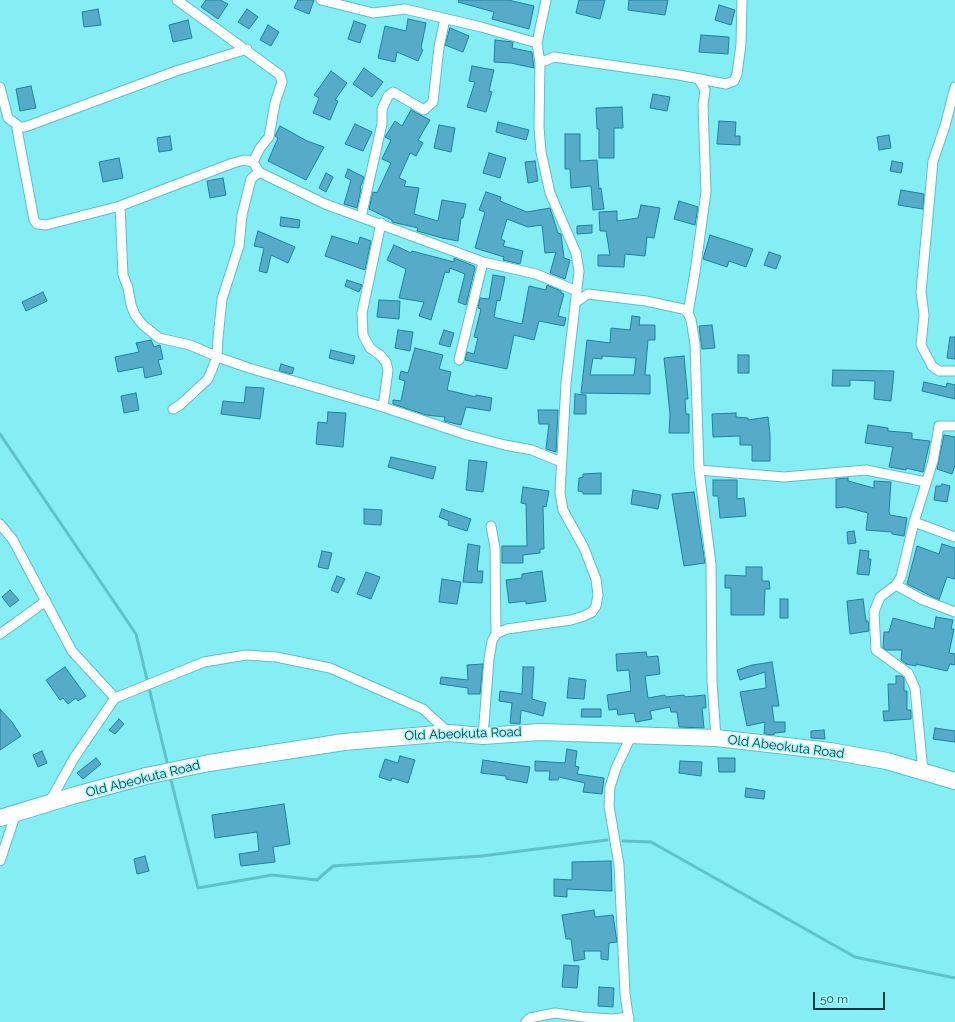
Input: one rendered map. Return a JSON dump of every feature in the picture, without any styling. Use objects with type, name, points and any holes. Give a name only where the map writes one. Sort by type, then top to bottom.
[{"type":"highway","name":"Old Abeokuta Road","points":[[0,818],[146,776],[209,763],[344,742],[449,733],[483,736],[540,732],[716,738],[830,751],[887,761],[955,781]]},
{"type":"street","points":[[177,0],[247,49],[280,75],[282,82],[275,103],[269,137],[254,162]]},
{"type":"street","points":[[321,0],[373,13],[405,9],[481,27],[537,43]]},
{"type":"street","points":[[405,9],[409,0]]},
{"type":"street","points":[[496,634],[507,629],[571,620],[592,612],[596,606],[598,595],[596,579],[584,548],[563,510],[560,493],[561,462],[564,446],[566,383],[579,271],[576,253],[550,193],[541,152],[539,127],[540,63],[537,43],[546,0]]},
{"type":"street","points":[[540,63],[554,57],[679,75],[726,84],[734,81],[737,74],[741,44],[742,0]]},
{"type":"street","points":[[362,217],[382,124],[382,109],[388,96],[394,92],[424,110],[433,102],[439,48],[445,19]]},
{"type":"street","points":[[21,128],[176,71],[247,49]]},
{"type":"street","points":[[699,80],[705,90],[706,192],[688,313],[694,330],[699,470],[712,564],[712,680],[716,738]]},
{"type":"street","points":[[705,90],[714,82]]},
{"type":"street","points":[[0,87],[8,118],[21,128],[34,220],[37,224],[46,225],[120,206],[233,163],[244,160],[254,162]]},
{"type":"street","points":[[955,87],[945,126],[933,161],[921,292],[924,315],[921,345],[932,366],[939,371],[955,371]]},
{"type":"street","points":[[254,162],[259,172],[325,204],[381,223],[483,262],[536,274],[577,291]]},
{"type":"street","points":[[173,409],[180,405],[208,379],[218,357],[218,338],[222,299],[239,246],[242,215],[251,179],[259,172]]},
{"type":"street","points":[[120,206],[123,275],[135,315],[143,325],[159,338],[190,345],[218,357],[317,389],[383,407],[453,431],[505,445],[532,450],[561,462]]},
{"type":"street","points":[[381,223],[362,313],[363,335],[370,348],[380,355],[386,362],[388,370],[383,407]]},
{"type":"street","points":[[459,360],[483,262]]},
{"type":"street","points":[[576,302],[588,294],[674,306],[688,313]]},
{"type":"street","points":[[923,772],[915,688],[908,673],[876,650],[874,612],[880,597],[896,585],[901,577],[914,522],[933,461],[939,426],[955,426]]},
{"type":"street","points":[[699,470],[784,477],[866,470],[926,482]]},
{"type":"street","points":[[914,522],[955,537]]},
{"type":"street","points":[[0,524],[12,540],[72,651],[114,698]]},
{"type":"street","points":[[483,736],[489,659],[492,641],[496,634],[495,548],[491,526]]},
{"type":"street","points":[[896,585],[921,599],[955,612]]},
{"type":"street","points":[[0,634],[46,601]]},
{"type":"street","points":[[49,803],[74,758],[114,698],[204,662],[246,655],[276,657],[330,668],[423,709],[449,733]]},
{"type":"street","points":[[526,1022],[530,1018],[555,1013],[591,1018],[629,1020],[625,994],[619,865],[609,806],[610,787],[616,768],[632,734]]},
{"type":"street","points":[[0,861],[16,813]]},
{"type":"building","points":[[206,0],[220,0],[228,4],[218,19],[201,7]]},
{"type":"building","points":[[298,0],[314,0],[309,14],[294,8]]},
{"type":"building","points":[[459,0],[508,0],[534,6],[529,29],[492,19],[494,12],[458,2]]},
{"type":"building","points":[[579,0],[605,0],[600,19],[576,13]]},
{"type":"building","points":[[629,0],[668,0],[665,15],[628,10]]},
{"type":"building","points":[[719,5],[735,10],[731,25],[715,20]]},
{"type":"building","points":[[98,9],[101,25],[84,27],[82,12]]},
{"type":"building","points":[[247,9],[258,17],[249,29],[238,22]]},
{"type":"building","points":[[408,19],[426,23],[421,48],[423,50],[418,61],[397,52],[395,62],[378,58],[385,26],[406,31]]},
{"type":"building","points":[[188,20],[192,38],[173,42],[169,25]]},
{"type":"building","points":[[354,21],[366,25],[360,43],[348,39]]},
{"type":"building","points":[[268,25],[279,32],[271,46],[260,40]]},
{"type":"building","points":[[450,28],[469,36],[463,52],[445,45]]},
{"type":"building","points":[[701,35],[729,37],[728,54],[699,52]]},
{"type":"building","points":[[495,40],[513,42],[512,48],[532,52],[534,68],[511,63],[494,62]]},
{"type":"building","points":[[472,66],[494,70],[489,91],[492,92],[486,112],[467,107],[475,82],[469,81]]},
{"type":"building","points":[[364,68],[383,82],[372,97],[353,84]]},
{"type":"building","points":[[331,71],[347,83],[335,100],[338,101],[330,120],[313,113],[319,98],[314,95]]},
{"type":"building","points":[[31,86],[36,108],[20,111],[16,89]]},
{"type":"building","points":[[653,94],[670,97],[667,111],[650,108]]},
{"type":"building","points":[[622,107],[623,128],[614,128],[614,158],[599,158],[599,129],[597,129],[596,108]]},
{"type":"building","points":[[411,110],[430,120],[418,140],[423,143],[416,156],[410,153],[399,178],[406,181],[404,186],[419,188],[414,214],[438,221],[442,200],[466,204],[463,218],[461,218],[458,241],[417,231],[418,228],[392,222],[392,220],[369,209],[373,192],[377,193],[391,163],[382,159],[391,140],[385,137],[395,121],[402,126]]},
{"type":"building","points":[[719,121],[736,122],[735,136],[740,136],[740,145],[717,144]]},
{"type":"building","points":[[498,122],[529,130],[526,140],[496,132]]},
{"type":"building","points":[[355,124],[372,132],[363,151],[345,144]]},
{"type":"building","points":[[439,125],[455,128],[451,152],[434,148]]},
{"type":"building","points":[[280,126],[307,141],[324,147],[306,180],[268,161],[278,138],[275,136]]},
{"type":"building","points":[[565,134],[580,134],[580,161],[597,160],[599,189],[601,188],[604,209],[593,210],[591,186],[571,188],[570,169],[565,169]]},
{"type":"building","points":[[889,135],[891,148],[879,150],[877,137]]},
{"type":"building","points":[[170,136],[172,150],[159,152],[157,138]]},
{"type":"building","points":[[489,153],[506,158],[500,178],[483,173]]},
{"type":"building","points":[[119,158],[123,178],[103,182],[99,162]]},
{"type":"building","points":[[535,161],[538,181],[528,183],[525,162]]},
{"type":"building","points":[[892,161],[903,163],[901,173],[890,171]]},
{"type":"building","points":[[348,169],[364,177],[360,188],[357,208],[344,204],[351,180],[345,177]]},
{"type":"building","points":[[326,173],[333,177],[326,192],[319,188]]},
{"type":"building","points":[[223,178],[226,195],[210,198],[207,181]]},
{"type":"building","points":[[901,190],[924,194],[923,209],[898,205]]},
{"type":"building","points":[[486,192],[501,197],[500,201],[527,212],[550,208],[558,233],[561,234],[564,258],[570,260],[565,279],[550,273],[556,252],[545,253],[542,225],[528,227],[507,219],[501,239],[505,241],[503,246],[523,251],[520,264],[503,260],[504,257],[475,248],[485,212],[479,210]]},
{"type":"building","points":[[679,201],[698,207],[695,225],[674,219]]},
{"type":"building","points":[[641,205],[660,208],[654,238],[647,237],[645,256],[625,254],[624,267],[598,266],[598,255],[610,255],[606,231],[600,231],[599,212],[617,211],[617,221],[638,218]]},
{"type":"building","points":[[281,217],[300,220],[299,228],[280,226]]},
{"type":"building","points":[[592,225],[592,233],[577,234],[577,226]]},
{"type":"building","points":[[258,231],[295,247],[288,263],[271,255],[267,273],[259,271],[264,248],[254,246]]},
{"type":"building","points":[[710,235],[753,249],[746,267],[729,261],[727,267],[703,259]]},
{"type":"building","points":[[332,236],[358,244],[360,237],[371,241],[365,270],[325,256]]},
{"type":"building","points":[[394,245],[411,253],[412,251],[454,262],[454,258],[474,266],[475,268],[466,305],[458,302],[465,274],[450,268],[449,273],[445,272],[431,320],[419,316],[424,302],[399,298],[406,269],[387,260]]},
{"type":"building","points":[[769,252],[781,256],[776,269],[764,265]]},
{"type":"building","points":[[493,275],[505,277],[500,301],[497,300],[494,317],[497,318],[522,324],[529,286],[546,290],[547,285],[561,291],[561,293],[564,294],[558,316],[566,318],[564,326],[539,321],[534,340],[514,335],[507,369],[465,360],[467,352],[474,354],[478,338],[474,337],[481,309],[478,308],[480,298],[489,299]]},
{"type":"building","points":[[347,280],[362,285],[359,292],[345,286]]},
{"type":"building","points":[[43,292],[47,301],[26,311],[22,302]]},
{"type":"building","points":[[379,300],[400,301],[399,319],[377,317]]},
{"type":"building","points":[[632,316],[640,317],[639,325],[655,325],[655,340],[648,340],[645,375],[650,375],[650,394],[581,393],[587,340],[610,343],[611,328],[630,330]],"holes":[[[602,356],[636,358],[634,375],[590,375],[593,358],[602,359]]]},
{"type":"building","points":[[712,325],[715,348],[702,349],[699,326]]},
{"type":"building","points":[[398,330],[413,332],[410,351],[395,348]]},
{"type":"building","points":[[444,330],[454,333],[450,347],[439,344]]},
{"type":"building","points":[[950,337],[955,337],[955,359],[947,358]]},
{"type":"building","points":[[151,340],[154,347],[160,345],[163,359],[158,360],[162,374],[145,378],[143,367],[118,372],[115,357],[139,352],[136,343]]},
{"type":"building","points":[[415,348],[443,355],[439,369],[451,372],[447,390],[476,397],[476,395],[492,398],[490,411],[466,407],[461,425],[444,421],[445,417],[426,415],[393,404],[393,400],[401,401],[405,381],[399,379],[401,371],[408,373]]},
{"type":"building","points":[[331,350],[355,356],[353,364],[329,358]]},
{"type":"building","points":[[738,355],[749,355],[749,373],[738,373]]},
{"type":"building","points":[[684,356],[688,399],[685,399],[686,414],[689,414],[689,433],[669,433],[670,414],[664,358]]},
{"type":"building","points":[[281,364],[294,368],[292,374],[279,371]]},
{"type":"building","points":[[833,370],[894,371],[891,401],[874,399],[875,381],[850,380],[850,386],[832,386]]},
{"type":"building","points":[[924,382],[946,387],[947,383],[955,385],[955,399],[922,391]]},
{"type":"building","points":[[246,387],[264,388],[260,419],[221,414],[223,401],[244,403]]},
{"type":"building","points":[[136,393],[139,410],[124,413],[121,396]]},
{"type":"building","points":[[575,394],[586,395],[586,414],[574,414]]},
{"type":"building","points":[[538,410],[558,410],[556,452],[546,449],[549,424],[539,424]]},
{"type":"building","points":[[328,412],[346,413],[343,447],[316,444],[318,422],[327,423]]},
{"type":"building","points":[[736,413],[736,417],[748,418],[748,420],[768,417],[770,434],[770,461],[752,461],[752,445],[740,445],[740,436],[713,437],[712,414]]},
{"type":"building","points":[[868,425],[888,428],[888,431],[912,433],[912,439],[930,441],[923,472],[906,468],[906,470],[889,467],[893,447],[865,443]]},
{"type":"building","points":[[944,435],[955,437],[955,465],[952,474],[937,469]]},
{"type":"building","points":[[391,457],[436,467],[433,479],[388,467]]},
{"type":"building","points":[[469,460],[487,462],[483,492],[466,490]]},
{"type":"building","points":[[601,473],[601,494],[583,494],[583,492],[578,491],[579,478],[583,477],[583,474]]},
{"type":"building","points":[[848,478],[848,481],[874,488],[874,481],[891,482],[889,512],[890,515],[907,518],[904,536],[892,534],[892,532],[866,530],[868,513],[845,507],[836,508],[836,479]]},
{"type":"building","points":[[713,480],[737,480],[737,499],[744,498],[746,516],[720,518],[718,496],[713,496]]},
{"type":"building","points":[[942,484],[950,486],[947,502],[934,500],[936,486],[941,486]]},
{"type":"building","points":[[523,487],[549,491],[546,507],[543,506],[544,549],[540,549],[540,553],[523,555],[523,563],[502,563],[502,546],[527,546],[526,504],[521,503]]},
{"type":"building","points":[[633,490],[661,495],[658,509],[631,504]]},
{"type":"building","points":[[694,492],[705,563],[684,566],[672,494]]},
{"type":"building","points":[[364,509],[382,510],[381,525],[364,524]]},
{"type":"building","points":[[442,509],[471,519],[467,531],[448,525],[449,521],[439,517]]},
{"type":"building","points":[[854,531],[856,543],[848,544],[847,532]]},
{"type":"building","points":[[468,544],[480,546],[477,571],[483,571],[482,583],[463,582]]},
{"type":"building","points":[[942,544],[955,548],[955,579],[947,577],[939,600],[907,584],[917,546],[939,554]]},
{"type":"building","points":[[860,550],[869,551],[868,559],[871,559],[869,575],[857,574]]},
{"type":"building","points":[[322,551],[332,553],[328,569],[318,567]]},
{"type":"building","points":[[746,567],[762,567],[762,581],[769,581],[770,589],[765,589],[764,615],[731,615],[731,588],[725,588],[725,575],[746,576]]},
{"type":"building","points":[[542,571],[546,601],[526,604],[526,601],[509,603],[506,580],[522,578],[522,574]]},
{"type":"building","points":[[366,572],[380,577],[371,599],[357,594]]},
{"type":"building","points":[[337,576],[345,579],[338,593],[331,590]]},
{"type":"building","points":[[442,579],[461,582],[457,604],[439,602]]},
{"type":"building","points":[[10,590],[19,600],[10,607],[2,597]]},
{"type":"building","points":[[780,599],[788,599],[788,618],[780,618]]},
{"type":"building","points":[[863,599],[869,631],[850,634],[847,601]]},
{"type":"building","points":[[936,617],[953,620],[951,629],[954,629],[949,653],[955,654],[955,665],[950,664],[947,671],[916,664],[916,666],[906,664],[901,660],[902,650],[886,650],[883,648],[884,632],[889,632],[893,618],[934,629]]},
{"type":"building","points":[[646,652],[647,657],[658,656],[660,674],[645,676],[648,698],[665,695],[666,697],[684,695],[685,697],[705,695],[706,708],[702,708],[704,728],[679,727],[677,712],[671,712],[670,707],[650,711],[652,719],[636,722],[634,713],[618,715],[617,709],[609,710],[607,695],[631,691],[629,670],[617,671],[616,654]]},
{"type":"building","points":[[772,662],[779,706],[772,706],[774,722],[785,722],[785,732],[774,733],[774,735],[764,734],[765,722],[747,726],[740,692],[766,688],[765,672],[740,680],[737,670],[752,665]]},
{"type":"building","points":[[483,664],[480,694],[468,694],[468,688],[440,684],[441,677],[468,680],[467,665]]},
{"type":"building","points":[[65,667],[86,696],[78,701],[76,698],[68,704],[63,698],[60,700],[46,680]]},
{"type":"building","points":[[523,667],[534,667],[532,699],[546,703],[543,716],[521,710],[520,724],[510,723],[512,703],[499,701],[500,691],[522,694]]},
{"type":"building","points":[[896,676],[902,676],[904,678],[904,691],[907,691],[907,710],[911,710],[911,719],[884,721],[883,711],[889,711],[888,684],[896,684]]},
{"type":"building","points":[[569,678],[586,680],[584,699],[567,698]]},
{"type":"building","points":[[0,709],[12,722],[21,736],[0,750]]},
{"type":"building","points":[[582,709],[601,709],[601,717],[581,717]]},
{"type":"building","points":[[119,719],[124,724],[115,734],[109,730]]},
{"type":"building","points":[[935,728],[955,731],[955,742],[933,739]]},
{"type":"building","points":[[824,730],[825,739],[811,738],[811,731]]},
{"type":"building","points":[[567,749],[577,751],[575,766],[579,767],[577,774],[604,778],[602,794],[583,792],[585,783],[559,777],[558,780],[549,780],[550,771],[535,771],[535,761],[565,763]]},
{"type":"building","points":[[42,751],[47,763],[38,767],[33,755]]},
{"type":"building","points":[[400,756],[415,760],[408,783],[392,778],[391,781],[379,777],[385,759],[398,763]]},
{"type":"building","points":[[96,758],[101,764],[83,779],[77,773]]},
{"type":"building","points":[[718,758],[735,758],[735,772],[719,772]]},
{"type":"building","points":[[483,760],[530,767],[527,783],[506,779],[506,776],[481,773]]},
{"type":"building","points":[[680,761],[702,762],[701,776],[679,773]]},
{"type":"building","points":[[746,788],[765,791],[764,799],[745,797]]},
{"type":"building","points":[[284,804],[290,844],[273,847],[275,862],[241,866],[239,854],[259,851],[257,832],[215,838],[212,815]]},
{"type":"building","points":[[145,856],[149,871],[137,874],[134,859]]},
{"type":"building","points":[[611,861],[612,891],[567,889],[567,897],[554,896],[554,879],[572,880],[572,862]]},
{"type":"building","points":[[594,910],[595,917],[613,915],[617,942],[609,943],[608,960],[601,959],[601,951],[584,951],[585,959],[574,961],[571,939],[566,939],[562,915]]},
{"type":"building","points":[[564,965],[579,966],[577,988],[562,987]]},
{"type":"building","points":[[599,987],[614,988],[613,1007],[598,1006]]},
{"type":"waterway","points":[[0,434],[136,634],[167,762]]},
{"type":"waterway","points":[[171,780],[198,888],[272,875],[317,880],[333,866],[482,856],[607,840]]},
{"type":"waterway","points":[[623,841],[651,842],[855,957],[955,978]]}]
